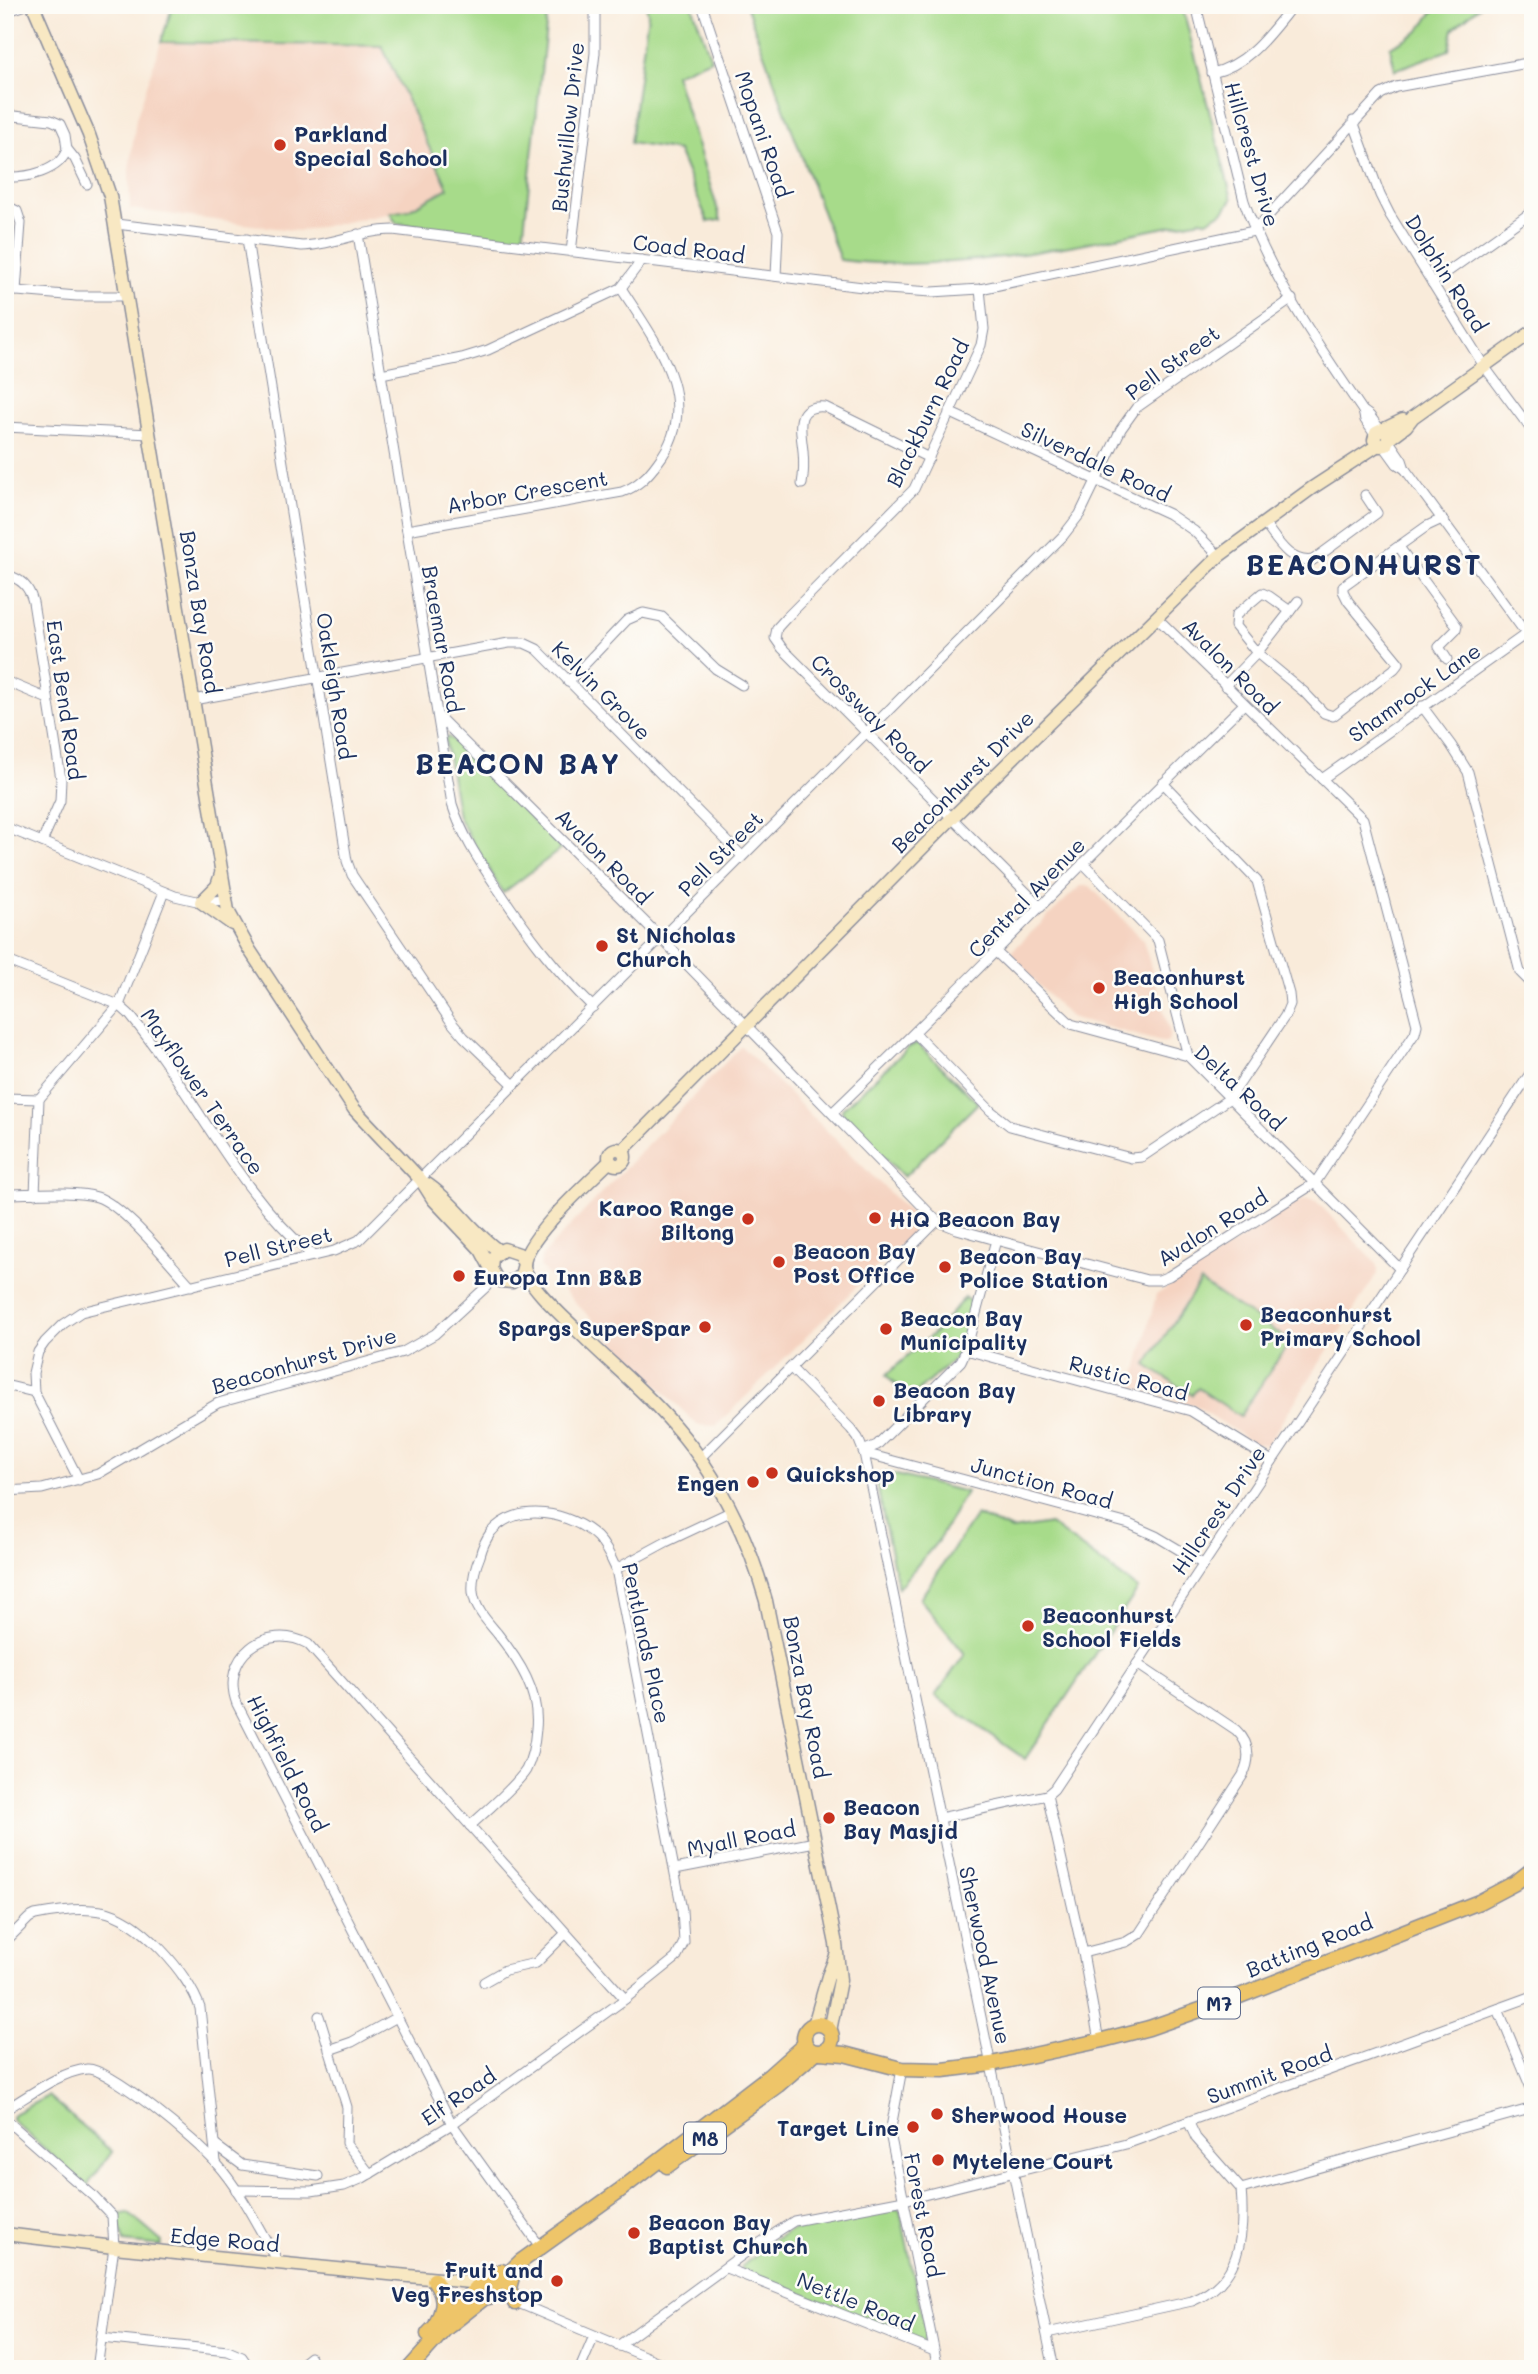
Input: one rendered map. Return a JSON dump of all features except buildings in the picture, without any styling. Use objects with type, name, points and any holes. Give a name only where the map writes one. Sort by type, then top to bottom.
[{"type":"main road","name":"Batting Road","points":[[814,2050],[844,2054],[902,2069],[943,2070],[991,2064],[1099,2041],[1149,2028],[1237,1997],[1479,1902],[1516,1883],[1533,1869]]},
{"type":"main road","points":[[814,2025],[823,2025],[831,2033],[828,2048],[814,2050],[804,2035],[814,2025]]},
{"type":"main road","name":"Batting Road","points":[[831,2033],[855,2050],[885,2064]]},
{"type":"main road","name":"M8","points":[[409,2369],[496,2273],[517,2265],[782,2066],[814,2050]]},
{"type":"main road","points":[[515,2303],[509,2288],[517,2265]]},
{"type":"main road","points":[[434,2326],[442,2310],[444,2298],[438,2281]]},
{"type":"main road","name":"M8","points":[[397,2369],[434,2326],[465,2297],[484,2289]]},
{"type":"street","points":[[5,12],[26,5]]},
{"type":"street","name":"Bonza Bay Road","points":[[33,5],[100,165],[116,224],[226,900],[236,926],[354,1109],[421,1180],[433,1199],[481,1250],[492,1271]]},
{"type":"street","name":"Bushwillow Drive","points":[[571,252],[595,53],[595,5]]},
{"type":"street","name":"Mopani Road","points":[[702,5],[778,232],[776,276]]},
{"type":"street","name":"Hillcrest Drive","points":[[1196,5],[1244,201],[1254,231],[1292,299],[1363,411],[1365,420],[1402,460],[1405,469],[1442,519]]},
{"type":"street","points":[[1212,73],[1228,70],[1242,61],[1293,5]]},
{"type":"street","points":[[1254,231],[1374,99],[1396,87],[1533,62]]},
{"type":"street","points":[[5,116],[55,121],[63,128],[67,149],[87,184]]},
{"type":"street","name":"Dolphin Road","points":[[1353,121],[1384,203],[1484,366],[1533,432]]},
{"type":"street","points":[[5,177],[22,178],[38,173],[57,163],[67,149]]},
{"type":"street","points":[[5,205],[17,211],[21,223],[16,291]]},
{"type":"street","points":[[1432,283],[1533,211]]},
{"type":"street","name":"Coad Road","points":[[116,224],[313,246],[358,234],[393,230],[907,291],[953,292],[980,289],[1254,231]]},
{"type":"street","name":"Braemar Road","points":[[358,234],[452,804],[471,849],[538,948],[593,1007]]},
{"type":"street","name":"Oakleigh Road","points":[[247,239],[344,849],[352,875],[459,1032],[514,1084]]},
{"type":"street","points":[[382,374],[476,355],[621,288],[642,260]]},
{"type":"street","name":"Arbor Crescent","points":[[407,530],[622,492],[641,482],[651,472],[676,429],[678,411],[674,383],[664,357],[621,288]]},
{"type":"street","name":"Blackburn Road","points":[[777,628],[908,497],[929,458],[983,339],[980,289]]},
{"type":"street","points":[[5,290],[77,296],[128,296]]},
{"type":"street","name":"Pell Street","points":[[34,1392],[33,1373],[38,1352],[71,1317],[93,1309],[334,1251],[359,1240],[1063,536],[1080,514],[1125,421],[1136,408],[1292,299]]},
{"type":"street","points":[[1484,366],[1533,331]]},
{"type":"street","name":"Beaconhurst Drive","points":[[539,1233],[610,1161],[609,1153],[613,1149],[623,1150],[952,818],[1219,556],[1349,462],[1360,459],[1382,438],[1406,426],[1413,417],[1484,366]]},
{"type":"street","points":[[802,484],[804,469],[801,420],[805,411],[816,406],[825,407],[929,458]]},
{"type":"street","name":"Silverdale Road","points":[[949,412],[1184,523],[1219,556]]},
{"type":"street","points":[[5,427],[150,434]]},
{"type":"street","points":[[1264,523],[1291,556],[1309,561],[1377,513],[1365,495]]},
{"type":"street","points":[[1290,611],[1262,593],[1236,615],[1235,626],[1257,653],[1304,692],[1326,715],[1337,715],[1399,663],[1348,601],[1343,589],[1349,580],[1427,526],[1442,519],[1529,631],[1533,643]]},
{"type":"street","points":[[1399,547],[1457,626],[1456,631],[1439,647],[1447,659]]},
{"type":"street","name":"East Bend Road","points":[[5,574],[22,581],[31,593],[48,699],[61,794],[58,809],[42,842]]},
{"type":"street","points":[[1225,686],[1257,653],[1297,601]]},
{"type":"street","points":[[568,682],[627,620],[636,614],[649,613],[662,617],[716,669],[742,685]]},
{"type":"street","name":"Avalon Road","points":[[439,717],[661,938],[937,1221],[996,1240],[1147,1280],[1159,1280],[1315,1183],[1417,1029],[1365,823],[1356,811],[1156,617]]},
{"type":"street","name":"Crossway Road","points":[[777,628],[775,638],[782,648],[1041,907]]},
{"type":"street","name":"Shamrock Lane","points":[[1322,779],[1529,631]]},
{"type":"street","name":"Kelvin Grove","points":[[194,700],[516,642],[524,643],[537,649],[742,856]]},
{"type":"street","points":[[5,681],[48,699]]},
{"type":"street","name":"Central Avenue","points":[[832,1113],[1244,704]]},
{"type":"street","points":[[1422,706],[1468,772],[1520,972],[1533,985]]},
{"type":"street","points":[[915,1033],[991,1111],[1010,1126],[1131,1158],[1142,1157],[1230,1098],[1285,1016],[1290,1004],[1289,994],[1257,881],[1163,783]]},
{"type":"street","points":[[5,827],[164,892],[201,902],[236,926]]},
{"type":"street","points":[[1083,863],[1158,940],[1188,1056]]},
{"type":"street","points":[[201,902],[217,886],[222,874]]},
{"type":"street","points":[[35,1194],[39,1099],[119,1005],[164,892]]},
{"type":"street","points":[[201,902],[226,900]]},
{"type":"street","name":"Delta Road","points":[[996,952],[1072,1024],[1188,1056],[1400,1269]]},
{"type":"street","name":"Mayflower Terrace","points":[[5,960],[119,1005],[139,1026],[259,1201],[282,1228],[313,1256]]},
{"type":"street","name":"Hillcrest Drive","points":[[1047,1794],[1054,1789],[1533,1069]]},
{"type":"street","points":[[5,1098],[39,1099]]},
{"type":"street","name":"Bonza Bay Road","points":[[421,1180],[440,1193],[486,1241],[504,1250]]},
{"type":"street","points":[[5,1194],[89,1196],[106,1201],[136,1227],[191,1286]]},
{"type":"street","points":[[700,1458],[937,1221]]},
{"type":"street","points":[[539,1233],[529,1249],[521,1275],[509,1282],[496,1278],[492,1271],[492,1258],[539,1233]]},
{"type":"street","points":[[864,1452],[877,1445],[961,1361],[996,1240]]},
{"type":"street","points":[[504,1250],[519,1254],[524,1264]]},
{"type":"street","name":"Bonza Bay Road","points":[[524,1264],[530,1281],[673,1423],[700,1458],[732,1511],[750,1550],[766,1601],[834,1937],[840,1980],[831,2033]]},
{"type":"street","name":"Beaconhurst Drive","points":[[5,1491],[42,1489],[79,1480],[118,1464],[197,1413],[218,1403],[386,1358],[414,1347],[429,1339],[485,1287],[492,1271]]},
{"type":"street","name":"Bonza Bay Road","points":[[509,1282],[525,1287],[700,1458]]},
{"type":"street","name":"Beaconhurst Drive","points":[[485,1287],[509,1282]]},
{"type":"street","name":"Rustic Road","points":[[966,1350],[1191,1410],[1272,1461]]},
{"type":"street","name":"Sherwood Avenue","points":[[791,1368],[851,1429],[864,1452],[1054,2369]]},
{"type":"street","points":[[5,1385],[34,1392],[79,1480]]},
{"type":"street","name":"Junction Road","points":[[864,1452],[1129,1524],[1156,1536],[1203,1564]]},
{"type":"street","points":[[616,1569],[732,1511]]},
{"type":"street","name":"Pentlands Place","points":[[470,1826],[523,1774],[530,1758],[537,1724],[535,1700],[529,1682],[509,1648],[475,1603],[474,1576],[487,1539],[494,1530],[507,1521],[528,1513],[544,1513],[573,1522],[593,1534],[607,1551],[616,1569],[675,1869],[684,1934],[682,1947],[673,1960]]},
{"type":"street","name":"Highfield Road","points":[[541,2248],[452,2124],[237,1704],[232,1683],[239,1661],[248,1651],[267,1639],[286,1637],[308,1644],[625,1999]]},
{"type":"street","points":[[1083,1953],[1126,1942],[1139,1934],[1243,1775],[1249,1760],[1245,1742],[1236,1730],[1137,1664]]},
{"type":"street","points":[[940,1818],[1047,1794],[1083,1953],[1099,2041]]},
{"type":"street","name":"Myall Road","points":[[675,1869],[815,1842]]},
{"type":"street","points":[[5,1942],[35,1915],[93,1910],[104,1911],[123,1920],[159,1947],[190,1987],[200,2008],[216,2162]]},
{"type":"street","points":[[484,1982],[508,1969],[536,1963],[565,1934]]},
{"type":"street","name":"Bonza Bay Road","points":[[814,2025],[836,1956]]},
{"type":"street","name":"Elf Road","points":[[236,2190],[327,2190],[370,2174],[452,2124],[625,1999],[673,1960]]},
{"type":"street","name":"Summit Road","points":[[618,2346],[749,2250],[794,2221],[904,2200],[1126,2144],[1533,1996]]},
{"type":"street","points":[[1498,2009],[1533,2093]]},
{"type":"street","points":[[319,2015],[347,2108],[346,2143],[370,2174]]},
{"type":"street","points":[[329,2050],[352,2042],[397,2017]]},
{"type":"street","points":[[5,2110],[84,2069],[96,2070],[115,2080],[216,2162],[236,2190],[279,2263]]},
{"type":"street","name":"Forest Road","points":[[902,2069],[890,2133],[937,2369]]},
{"type":"street","points":[[1241,2189],[1533,2108]]},
{"type":"street","points":[[5,2119],[110,2213],[114,2225],[114,2247],[97,2369]]},
{"type":"street","points":[[1047,2333],[1192,2301],[1207,2294],[1225,2279],[1234,2265],[1242,2225],[1241,2189],[1196,2138],[1189,2123]]},
{"type":"street","points":[[215,2145],[242,2165],[318,2176]]},
{"type":"street","name":"Edge Road","points":[[5,2234],[438,2281],[460,2287],[484,2289],[675,2369]]},
{"type":"street","name":"Nettle Road","points":[[726,2268],[934,2351]]},
{"type":"street","points":[[580,2369],[594,2336]]},
{"type":"street","points":[[101,2338],[228,2351],[242,2357],[250,2369]]},
{"type":"street","points":[[295,2369],[310,2357]]},
{"type":"shaded area","name":"Parkland Special School","points":[[161,42],[382,45],[448,188],[408,210],[299,231],[130,209],[129,171],[136,119]]},
{"type":"shaded area","name":"Beaconhurst High School","points":[[1080,886],[1090,886],[1143,940],[1170,1033],[1168,1042],[1070,1017],[1013,959],[1013,950]]},
{"type":"shaded area","points":[[741,1046],[913,1216],[913,1231],[716,1426],[697,1425],[540,1267],[541,1257]]},
{"type":"shaded area","name":"Beaconhurst Primary School","points":[[1307,1199],[1316,1201],[1377,1264],[1378,1272],[1267,1445],[1254,1443],[1195,1405],[1133,1387],[1156,1295],[1295,1203]]},
{"type":"green space","points":[[173,5],[546,5],[548,8],[523,239],[396,223],[390,213],[408,210],[448,188],[382,46],[161,42]]},
{"type":"green space","points":[[646,5],[692,5],[711,59],[675,74],[721,220],[708,222],[678,151],[630,143],[648,14]]},
{"type":"green space","points":[[746,5],[1182,5],[1232,199],[1225,210],[1207,221],[1067,247],[976,260],[931,263],[886,264],[840,260]]},
{"type":"green space","points":[[1438,5],[1481,5],[1453,29],[1449,50],[1395,70],[1390,47],[1418,32]]},
{"type":"green space","points":[[448,737],[462,745],[561,849],[503,893],[458,817],[445,739]]},
{"type":"green space","points":[[917,1043],[978,1103],[904,1177],[843,1115],[842,1109],[909,1047]]},
{"type":"green space","points":[[1200,1282],[1290,1341],[1240,1416],[1198,1388],[1192,1395],[1146,1365]]},
{"type":"green space","points":[[965,1297],[974,1306],[963,1344],[953,1360],[909,1399],[886,1375],[936,1331]]},
{"type":"green space","points":[[884,1472],[966,1492],[938,1541],[898,1588],[876,1481]]},
{"type":"green space","name":"Beaconhurst School Fields","points":[[976,1515],[1012,1530],[1050,1524],[1138,1589],[1025,1759],[935,1696],[965,1654],[920,1599]]},
{"type":"green space","points":[[48,2096],[112,2152],[87,2186],[13,2121],[15,2113]]},
{"type":"green space","points":[[900,2210],[927,2338],[922,2342],[742,2270],[741,2267],[773,2240],[791,2230]]},
{"type":"green space","points":[[128,2213],[162,2242],[161,2246],[124,2242],[117,2215]]},
{"type":"place","name":"Parkland Special School","points":[[280,145]]},
{"type":"place","name":"St Nicholas Church","points":[[602,946]]},
{"type":"place","name":"Beaconhurst High School","points":[[1099,988]]},
{"type":"place","name":"HiQ Beacon Bay","points":[[875,1218]]},
{"type":"place","name":"Karoo Range Biltong","points":[[748,1219]]},
{"type":"place","name":"Beacon Bay Post Office","points":[[779,1262]]},
{"type":"place","name":"Beacon Bay Police Station","points":[[945,1267]]},
{"type":"place","name":"Europa Inn B&B","points":[[459,1276]]},
{"type":"place","name":"Beaconhurst Primary School","points":[[1246,1325]]},
{"type":"place","name":"Spargs SuperSpar","points":[[705,1327]]},
{"type":"place","name":"Beacon Bay Municipality","points":[[886,1329]]},
{"type":"place","name":"Beacon Bay Library","points":[[879,1401]]},
{"type":"place","name":"Quickshop","points":[[772,1473]]},
{"type":"place","name":"Engen","points":[[753,1482]]},
{"type":"place","name":"Beaconhurst School Fields","points":[[1028,1626]]},
{"type":"place","name":"Beacon Bay Masjid","points":[[829,1818]]},
{"type":"place","name":"Sherwood House","points":[[937,2114]]},
{"type":"place","name":"Target Line","points":[[913,2127]]},
{"type":"place","name":"Mytelene Court","points":[[938,2160]]},
{"type":"place","name":"Beacon Bay Baptist Church","points":[[634,2233]]},
{"type":"place","name":"Fruit and Veg Freshstop","points":[[557,2281]]},
{"type":"district","name":"BEACONHURST","points":[[1364,564]]},
{"type":"district","name":"BEACON BAY","points":[[518,763]]}]
